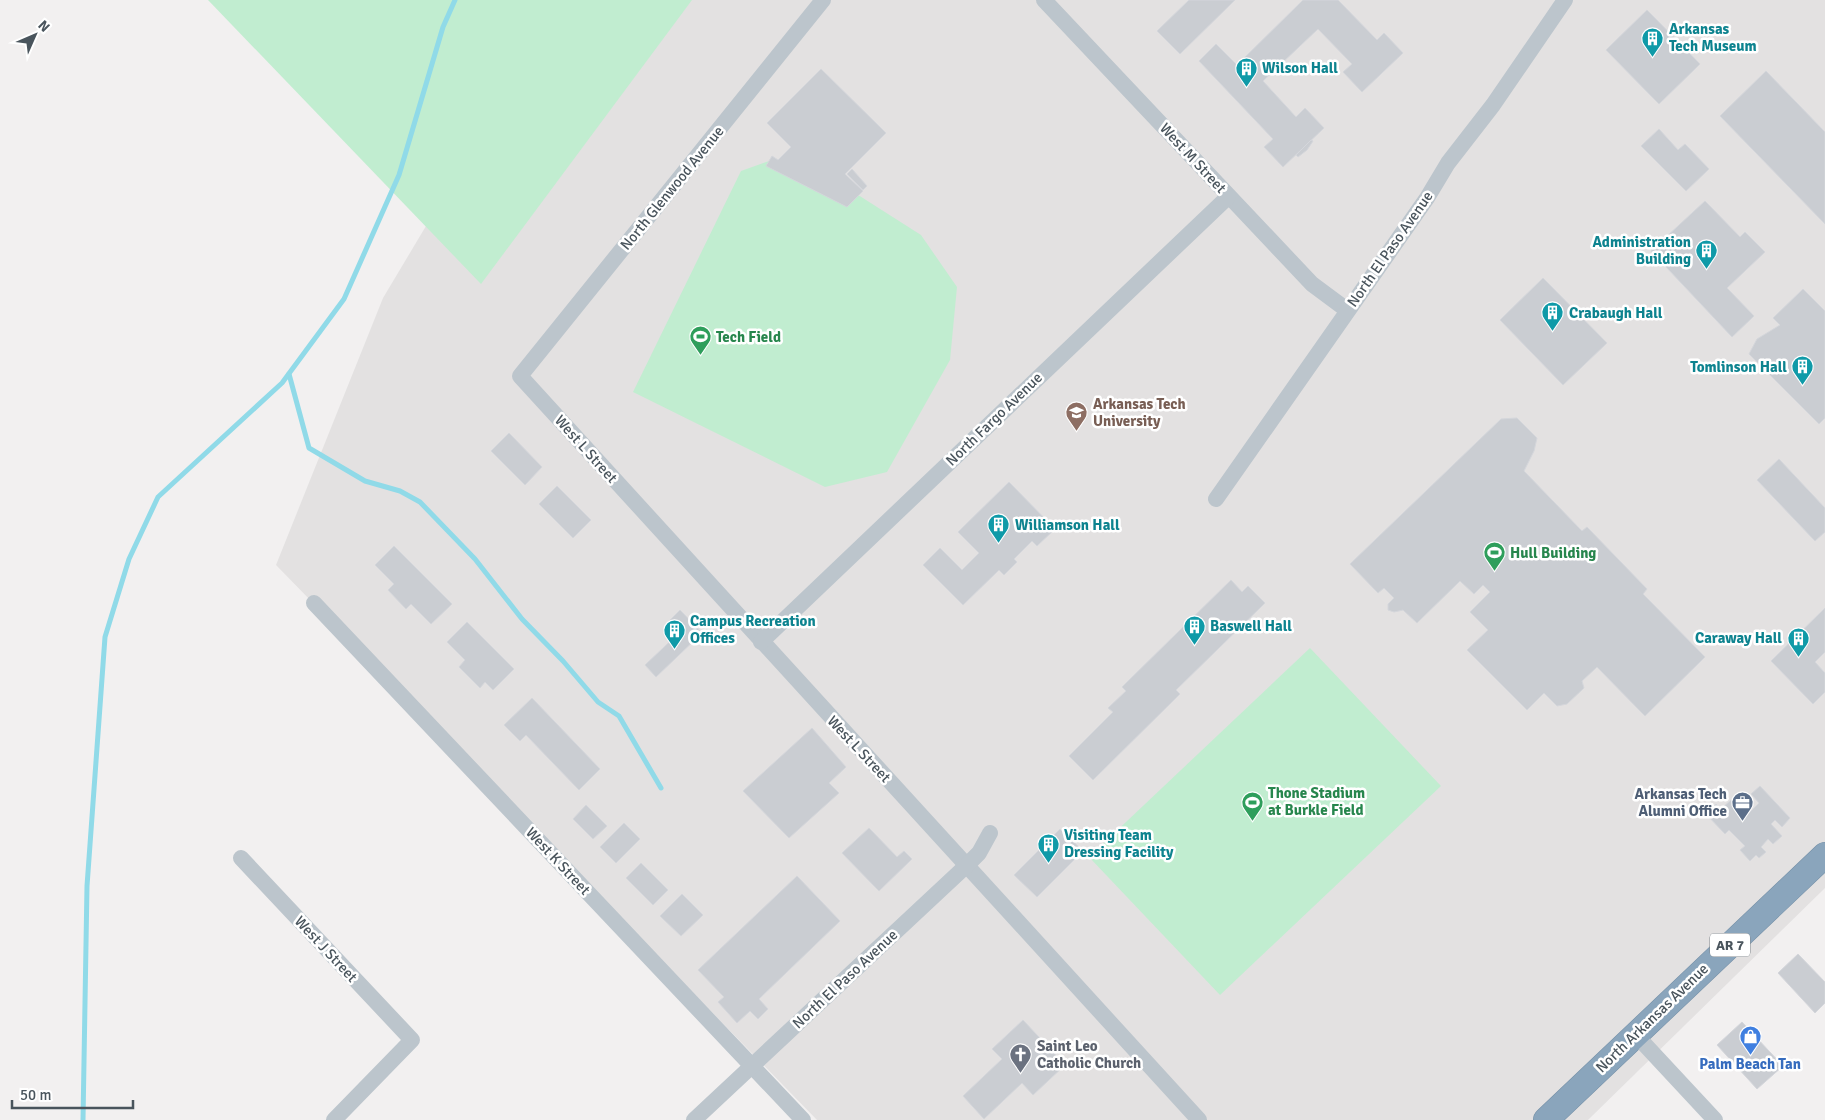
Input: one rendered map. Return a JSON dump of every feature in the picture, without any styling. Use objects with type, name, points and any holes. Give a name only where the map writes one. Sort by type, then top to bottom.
[{"type":"highway","name":"North Arkansas Avenue","points":[[1546,1120],[1825,855]]},
{"type":"street","name":"North Glenwood Avenue","points":[[520,376],[823,0]]},
{"type":"street","name":"West M Street","points":[[1044,0],[1312,284],[1347,310]]},
{"type":"street","name":"North El Paso Avenue","points":[[1216,499],[1427,198],[1448,163],[1493,105],[1565,0]]},
{"type":"street","name":"North Fargo Avenue","points":[[761,642],[1228,196]]},
{"type":"street","name":"West L Street","points":[[520,376],[1199,1120]]},
{"type":"street","name":"West K Street","points":[[314,603],[803,1120]]},
{"type":"street","name":"North El Paso Avenue","points":[[694,1120],[979,854],[990,833]]},
{"type":"street","name":"West J Street","points":[[241,858],[412,1040],[334,1120]]},
{"type":"street","points":[[1635,1034],[1715,1120]]},
{"type":"shaded area","name":"Arkansas Tech University","points":[[619,0],[1825,0],[1825,888],[1588,1120],[817,1120],[276,565],[383,298],[429,221]]},
{"type":"green space","points":[[208,0],[692,0],[481,284]]},
{"type":"green space","points":[[769,161],[844,186],[921,235],[957,287],[950,360],[887,472],[825,487],[633,392],[741,171]]},
{"type":"green space","points":[[1310,648],[1441,786],[1220,995],[1089,857]]},
{"type":"building","points":[[1189,0],[1235,0],[1180,54],[1157,31]]},
{"type":"building","name":"Wilson Hall","points":[[1303,0],[1338,0],[1377,40],[1384,33],[1403,53],[1362,92],[1343,72],[1352,64],[1318,29],[1263,81],[1296,117],[1305,108],[1324,128],[1283,167],[1264,147],[1273,139],[1199,61],[1216,44],[1237,65]]},
{"type":"building","name":"Arkansas Tech Museum","points":[[1647,10],[1700,64],[1659,104],[1606,50]]},
{"type":"building","points":[[821,69],[886,133],[845,174],[863,191],[847,207],[766,166],[772,156],[778,160],[791,147],[767,123]]},
{"type":"building","points":[[1766,71],[1825,132],[1825,224],[1720,116]]},
{"type":"building","points":[[1659,129],[1678,150],[1685,144],[1709,169],[1686,191],[1641,146]]},
{"type":"building","points":[[1311,140],[1313,141],[1307,150],[1298,157],[1296,155]]},
{"type":"building","points":[[852,169],[867,186],[863,190],[847,174]]},
{"type":"building","name":"Administration Building","points":[[1705,201],[1740,237],[1745,232],[1765,252],[1727,288],[1754,316],[1732,337],[1651,251]]},
{"type":"building","name":"Crabaugh Hall","points":[[1543,278],[1607,343],[1563,385],[1500,320]]},
{"type":"building","name":"Tomlinson Hall","points":[[1803,289],[1825,311],[1825,418],[1819,424],[1749,354],[1757,339],[1780,325],[1773,318]]},
{"type":"building","name":"Hull Building","points":[[1517,418],[1537,438],[1534,451],[1524,471],[1582,531],[1587,527],[1647,589],[1643,594],[1705,657],[1645,716],[1597,667],[1582,681],[1584,688],[1567,704],[1557,706],[1544,693],[1527,710],[1467,650],[1488,630],[1470,612],[1490,592],[1483,585],[1474,594],[1460,581],[1417,623],[1403,610],[1394,612],[1388,610],[1388,604],[1394,598],[1384,588],[1378,593],[1350,564],[1501,419]]},
{"type":"building","points":[[509,433],[542,467],[525,485],[491,451]]},
{"type":"building","points":[[1779,459],[1825,508],[1825,532],[1815,541],[1757,480]]},
{"type":"building","name":"Williamson Hall","points":[[1009,482],[1055,529],[1037,546],[1032,541],[1014,559],[1017,562],[1004,575],[999,570],[963,605],[923,565],[940,548],[962,570],[979,553],[958,532]]},
{"type":"building","points":[[557,486],[591,520],[573,538],[539,504]]},
{"type":"building","points":[[394,546],[452,604],[431,624],[411,604],[406,609],[388,590],[394,584],[375,565]]},
{"type":"building","name":"Baswell Hall","points":[[1231,580],[1242,592],[1248,586],[1265,603],[1176,690],[1180,694],[1093,780],[1069,756],[1113,712],[1108,708],[1126,691],[1122,687]]},
{"type":"building","name":"Caraway Hall","points":[[1825,608],[1825,652],[1815,662],[1825,673],[1825,692],[1813,704],[1771,661]]},
{"type":"building","name":"Campus Recreation Offices","points":[[680,610],[702,633],[656,677],[645,665],[680,632],[669,621]]},
{"type":"building","points":[[467,622],[514,669],[493,690],[485,682],[480,688],[459,667],[465,660],[447,642]]},
{"type":"building","points":[[532,698],[600,769],[579,790],[526,735],[520,741],[504,725]]},
{"type":"building","points":[[812,728],[846,767],[829,783],[839,793],[789,838],[743,791]]},
{"type":"building","name":"Arkansas Tech Alumni Office","points":[[1760,786],[1790,818],[1782,827],[1775,820],[1771,824],[1782,836],[1773,844],[1768,839],[1761,847],[1766,852],[1759,858],[1756,855],[1750,861],[1740,850],[1745,846],[1729,830],[1725,834],[1706,814],[1716,804],[1721,809],[1731,800],[1746,816],[1759,803],[1751,794]]},
{"type":"building","points":[[586,805],[607,826],[593,839],[573,819]]},
{"type":"building","points":[[624,823],[640,839],[616,863],[600,847]]},
{"type":"building","points":[[869,828],[897,857],[904,851],[912,859],[879,891],[842,853]]},
{"type":"building","name":"Visiting Team Dressing Facility","points":[[1060,829],[1083,851],[1037,897],[1014,875]]},
{"type":"building","points":[[641,863],[668,890],[653,905],[626,878]]},
{"type":"building","points":[[797,876],[840,921],[759,999],[768,1009],[758,1019],[750,1011],[737,1023],[718,1002],[724,997],[698,970]]},
{"type":"building","points":[[682,894],[703,915],[681,936],[660,916]]},
{"type":"building","points":[[1798,954],[1825,982],[1825,1003],[1815,1013],[1778,973]]},
{"type":"building","name":"Saint Leo Catholic Church","points":[[1023,1020],[1065,1065],[1033,1095],[1022,1083],[984,1119],[963,1096],[1002,1059],[992,1049]]},
{"type":"building","name":"Palm Beach Tan","points":[[1742,1022],[1783,1066],[1757,1089],[1717,1045]]},
{"type":"waterway","points":[[83,1120],[87,886],[105,637],[129,559],[158,497],[282,383],[344,299],[399,175],[443,27],[455,0]]},
{"type":"waterway","points":[[289,374],[309,448],[365,481],[400,491],[420,502],[475,559],[522,619],[563,661],[598,702],[619,716],[661,788]]},
{"type":"place","name":"Arkansas Tech Museum","points":[[1653,57]]},
{"type":"place","name":"Wilson Hall","points":[[1246,87]]},
{"type":"place","name":"Administration Building","points":[[1707,270]]},
{"type":"place","name":"Crabaugh Hall","points":[[1553,332]]},
{"type":"place","name":"Tech Field","points":[[700,356]]},
{"type":"place","name":"Tomlinson Hall","points":[[1803,386]]},
{"type":"place","name":"Arkansas Tech University","points":[[1077,432]]},
{"type":"place","name":"Williamson Hall","points":[[999,544]]},
{"type":"place","name":"Hull Building","points":[[1494,572]]},
{"type":"place","name":"Baswell Hall","points":[[1194,645]]},
{"type":"place","name":"Campus Recreation Offices","points":[[674,649]]},
{"type":"place","name":"Caraway Hall","points":[[1798,657]]},
{"type":"place","name":"Thone Stadium at Burkle Field","points":[[1252,821]]},
{"type":"place","name":"Arkansas Tech Alumni Office","points":[[1743,822]]},
{"type":"place","name":"Visiting Team Dressing Facility","points":[[1048,863]]},
{"type":"place","name":"Palm Beach Tan","points":[[1750,1055]]},
{"type":"place","name":"Saint Leo Catholic Church","points":[[1021,1074]]}]
